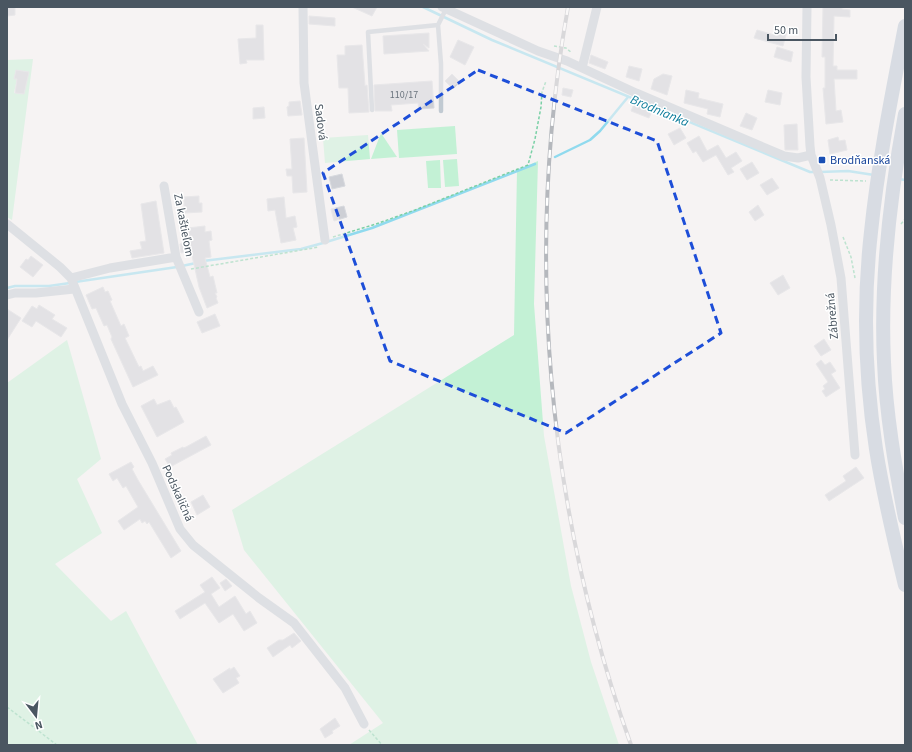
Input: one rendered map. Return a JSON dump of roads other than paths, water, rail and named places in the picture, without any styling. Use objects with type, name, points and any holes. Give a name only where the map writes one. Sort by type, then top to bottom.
[{"type":"main road","points":[[905,26],[879,167],[871,184],[871,232],[868,279],[868,355],[870,405],[891,531],[905,585]]},
{"type":"main road","points":[[905,114],[892,190],[884,280],[884,361],[891,443],[905,518]]},
{"type":"street","name":"Sadová","points":[[303,7],[304,83],[323,242]]},
{"type":"street","points":[[582,68],[597,7]]},
{"type":"street","points":[[444,9],[538,51],[567,61],[784,156],[798,158],[811,155],[806,77],[807,7]]},
{"type":"street","name":"Zábrežná","points":[[811,155],[817,168],[831,224],[841,278],[855,455]]},
{"type":"street","name":"Za kaštieľom","points":[[164,186],[179,265],[200,312]]},
{"type":"street","name":"Podskaličná","points":[[7,224],[60,267],[72,283],[122,404],[152,464],[180,529],[193,545],[259,598],[294,623],[345,688],[364,724]]},
{"type":"street","points":[[7,295],[14,293],[36,293],[72,283],[110,268],[179,265]]},
{"type":"lane","points":[[441,111],[440,22],[444,9]]},
{"type":"lane","points":[[372,110],[368,32],[440,22]]},
{"type":"waterway","name":"Brodnianka","points":[[423,7],[492,40],[810,172],[815,172]]},
{"type":"waterway","points":[[555,157],[590,140],[600,131],[628,97]]},
{"type":"waterway","points":[[203,261],[301,249],[323,243],[372,228],[535,164]]},
{"type":"waterway","name":"Brodnianka","points":[[820,172],[848,171],[874,175]]},
{"type":"waterway","name":"Brodnianka","points":[[899,179],[905,180]]},
{"type":"waterway","points":[[182,266],[196,263]]},
{"type":"waterway","points":[[75,282],[177,267]]},
{"type":"waterway","points":[[7,288],[15,286],[49,286],[70,283]]},
{"type":"railway","points":[[568,7],[555,100],[547,193],[546,287],[552,380],[563,473],[580,565],[602,656],[631,745]]},
{"type":"place","name":"Brodňanská","points":[[822,160]]}]
